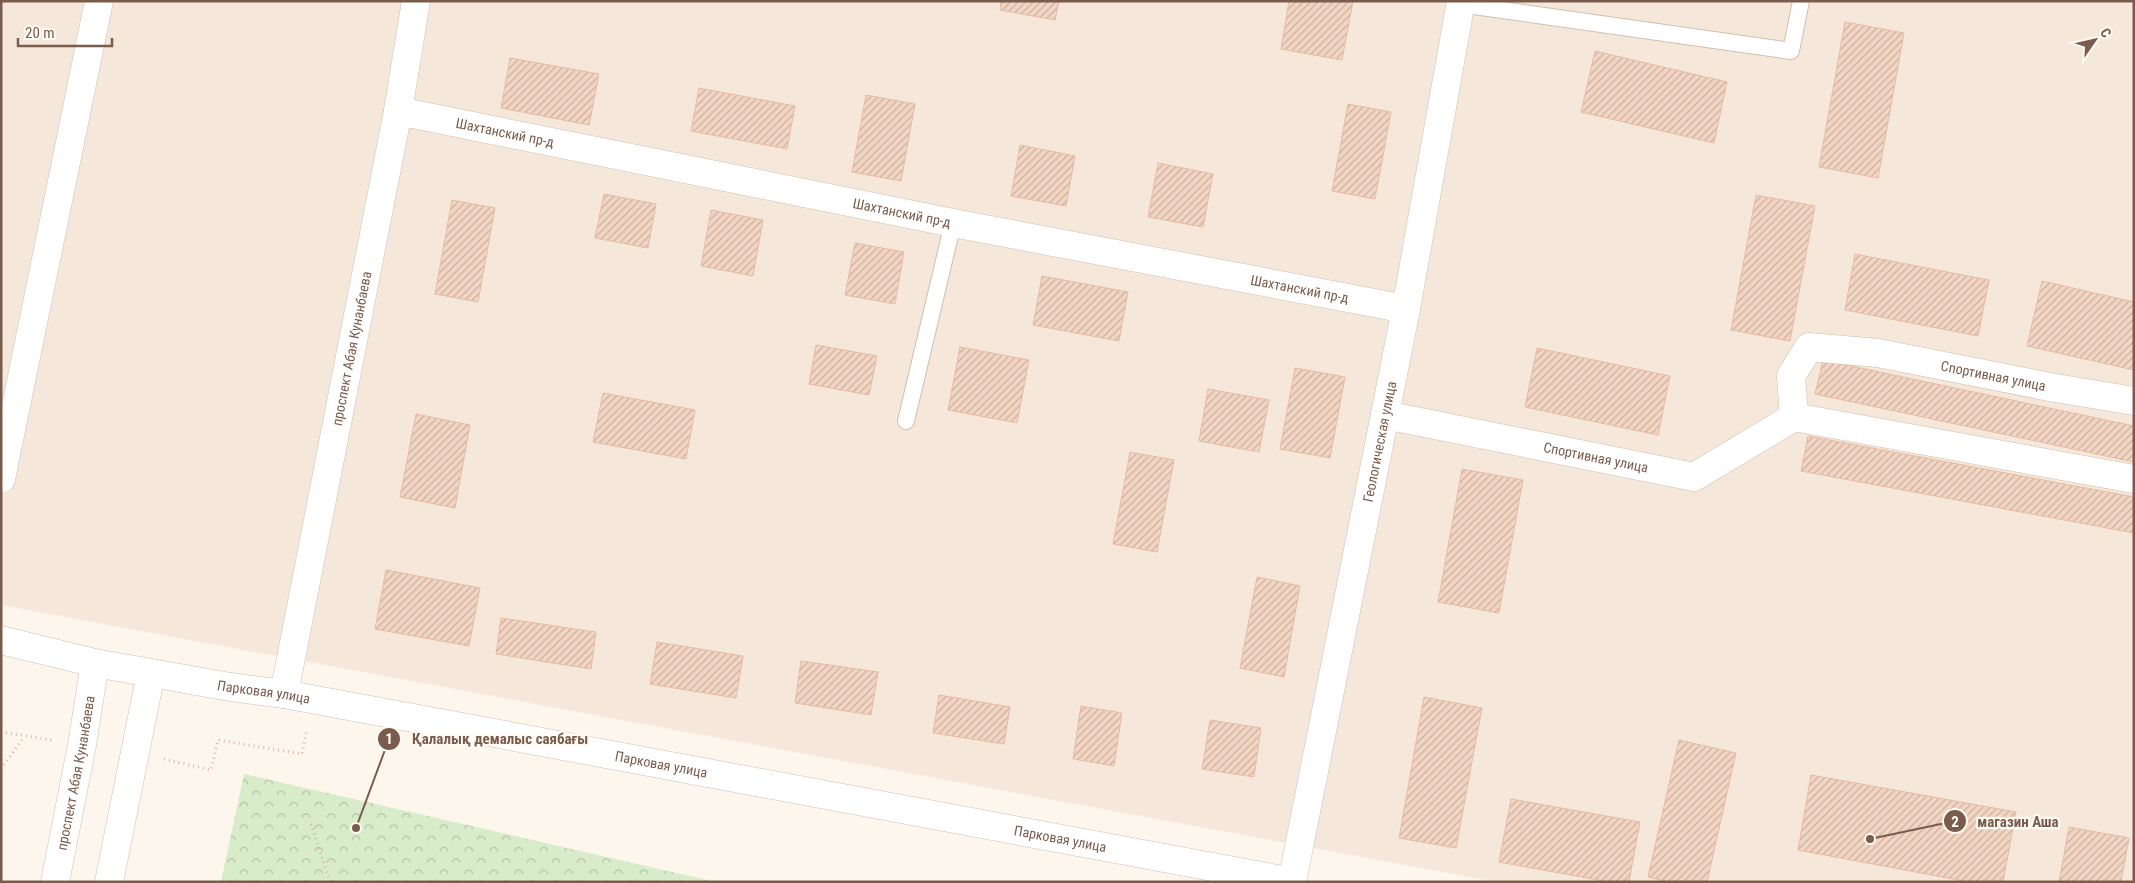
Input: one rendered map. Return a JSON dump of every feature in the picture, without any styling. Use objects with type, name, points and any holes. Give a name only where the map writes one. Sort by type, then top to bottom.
[{"type":"street","points":[[1,479],[99,1]]},
{"type":"street","name":"проспект Абая Кунанбаева","points":[[284,694],[398,111],[416,1]]},
{"type":"street","name":"Геологическая улица","points":[[1292,882],[1406,309],[1460,3]]},
{"type":"street","name":"Шахтанский пр-д","points":[[398,111],[953,223],[1406,309]]},
{"type":"street","name":"Спортивная улица","points":[[1385,415],[1694,476],[1794,417],[1791,376],[1809,347],[1878,353],[2056,388],[2134,400]]},
{"type":"street","points":[[1794,417],[2134,479]]},
{"type":"street","name":"Парковая улица","points":[[1,640],[95,663],[230,687],[284,694],[1292,882]]},
{"type":"street","name":"проспект Абая Кунанбаева","points":[[55,882],[82,745],[95,663]]},
{"type":"street","points":[[109,882],[151,673]]},
{"type":"lane","points":[[1460,3],[1791,51],[1801,1]]},
{"type":"lane","points":[[906,422],[953,223]]},
{"type":"path","points":[[1,732],[82,745]]},
{"type":"path","points":[[1,769],[24,736]]},
{"type":"path","points":[[135,753],[211,770],[218,740],[302,754]]},
{"type":"path","points":[[311,824],[330,882]]},
{"type":"shaded area","points":[[1,1],[2134,1],[2134,882],[1497,882],[1,605]]},
{"type":"green space","points":[[244,774],[716,882],[221,882]]},
{"type":"building","points":[[1001,1],[1059,1],[1055,20],[1000,10]]},
{"type":"building","points":[[1289,1],[1353,1],[1342,60],[1281,49]]},
{"type":"building","points":[[1845,22],[1904,33],[1878,178],[1819,167]]},
{"type":"building","points":[[1595,51],[1727,82],[1714,143],[1581,112]]},
{"type":"building","points":[[510,58],[599,74],[589,125],[501,108]]},
{"type":"building","points":[[699,88],[795,106],[787,149],[691,131]]},
{"type":"building","points":[[866,95],[915,104],[901,181],[852,172]]},
{"type":"building","points":[[1348,104],[1391,112],[1375,199],[1332,191]]},
{"type":"building","points":[[1020,145],[1075,156],[1066,206],[1011,196]]},
{"type":"building","points":[[1158,163],[1213,174],[1203,227],[1148,217]]},
{"type":"building","points":[[604,194],[656,204],[648,248],[595,238]]},
{"type":"building","points":[[1756,195],[1815,206],[1790,341],[1731,330]]},
{"type":"building","points":[[452,200],[495,208],[478,302],[435,294]]},
{"type":"building","points":[[711,210],[763,220],[753,276],[701,266]]},
{"type":"building","points":[[855,243],[904,252],[895,304],[845,295]]},
{"type":"building","points":[[1855,254],[1989,280],[1978,336],[1845,310]]},
{"type":"building","points":[[1042,276],[1128,292],[1119,341],[1033,325]]},
{"type":"building","points":[[2042,281],[2134,302],[2134,370],[2027,346]]},
{"type":"building","points":[[816,345],[877,356],[869,395],[809,384]]},
{"type":"building","points":[[960,347],[1029,360],[1017,423],[948,410]]},
{"type":"building","points":[[1537,348],[1670,376],[1658,435],[1525,407]]},
{"type":"building","points":[[1823,360],[2134,426],[2134,462],[1815,394]]},
{"type":"building","points":[[1295,368],[1345,377],[1330,458],[1280,449]]},
{"type":"building","points":[[1208,389],[1269,400],[1259,452],[1199,441]]},
{"type":"building","points":[[603,393],[695,410],[686,459],[593,442]]},
{"type":"building","points":[[416,414],[470,425],[455,508],[400,497]]},
{"type":"building","points":[[1808,436],[2134,497],[2134,533],[1801,471]]},
{"type":"building","points":[[1130,452],[1174,460],[1157,552],[1113,544]]},
{"type":"building","points":[[1462,469],[1523,480],[1499,613],[1438,602]]},
{"type":"building","points":[[386,570],[480,588],[469,646],[375,629]]},
{"type":"building","points":[[1257,577],[1300,586],[1284,677],[1240,668]]},
{"type":"building","points":[[501,618],[596,632],[591,669],[496,654]]},
{"type":"building","points":[[657,642],[743,656],[736,698],[650,684]]},
{"type":"building","points":[[801,661],[878,672],[871,715],[795,703]]},
{"type":"building","points":[[939,695],[1010,707],[1004,744],[933,733]]},
{"type":"building","points":[[1424,697],[1482,708],[1456,848],[1399,838]]},
{"type":"building","points":[[1081,706],[1122,713],[1114,766],[1073,759]]},
{"type":"building","points":[[1210,720],[1261,728],[1254,777],[1202,769]]},
{"type":"building","points":[[1679,740],[1736,753],[1707,882],[1669,882],[1648,877]]},
{"type":"building","points":[[1811,775],[2016,812],[2003,882],[1969,882],[1798,850]]},
{"type":"building","points":[[1511,799],[1640,822],[1629,882],[1609,882],[1499,862]]},
{"type":"building","points":[[2069,827],[2129,838],[2121,882],[2059,882]]},
{"type":"place","name":"Қалалық демалыс саябағы","points":[[356,828]]},
{"type":"place","name":"магазин Аша","points":[[1870,839]]}]
